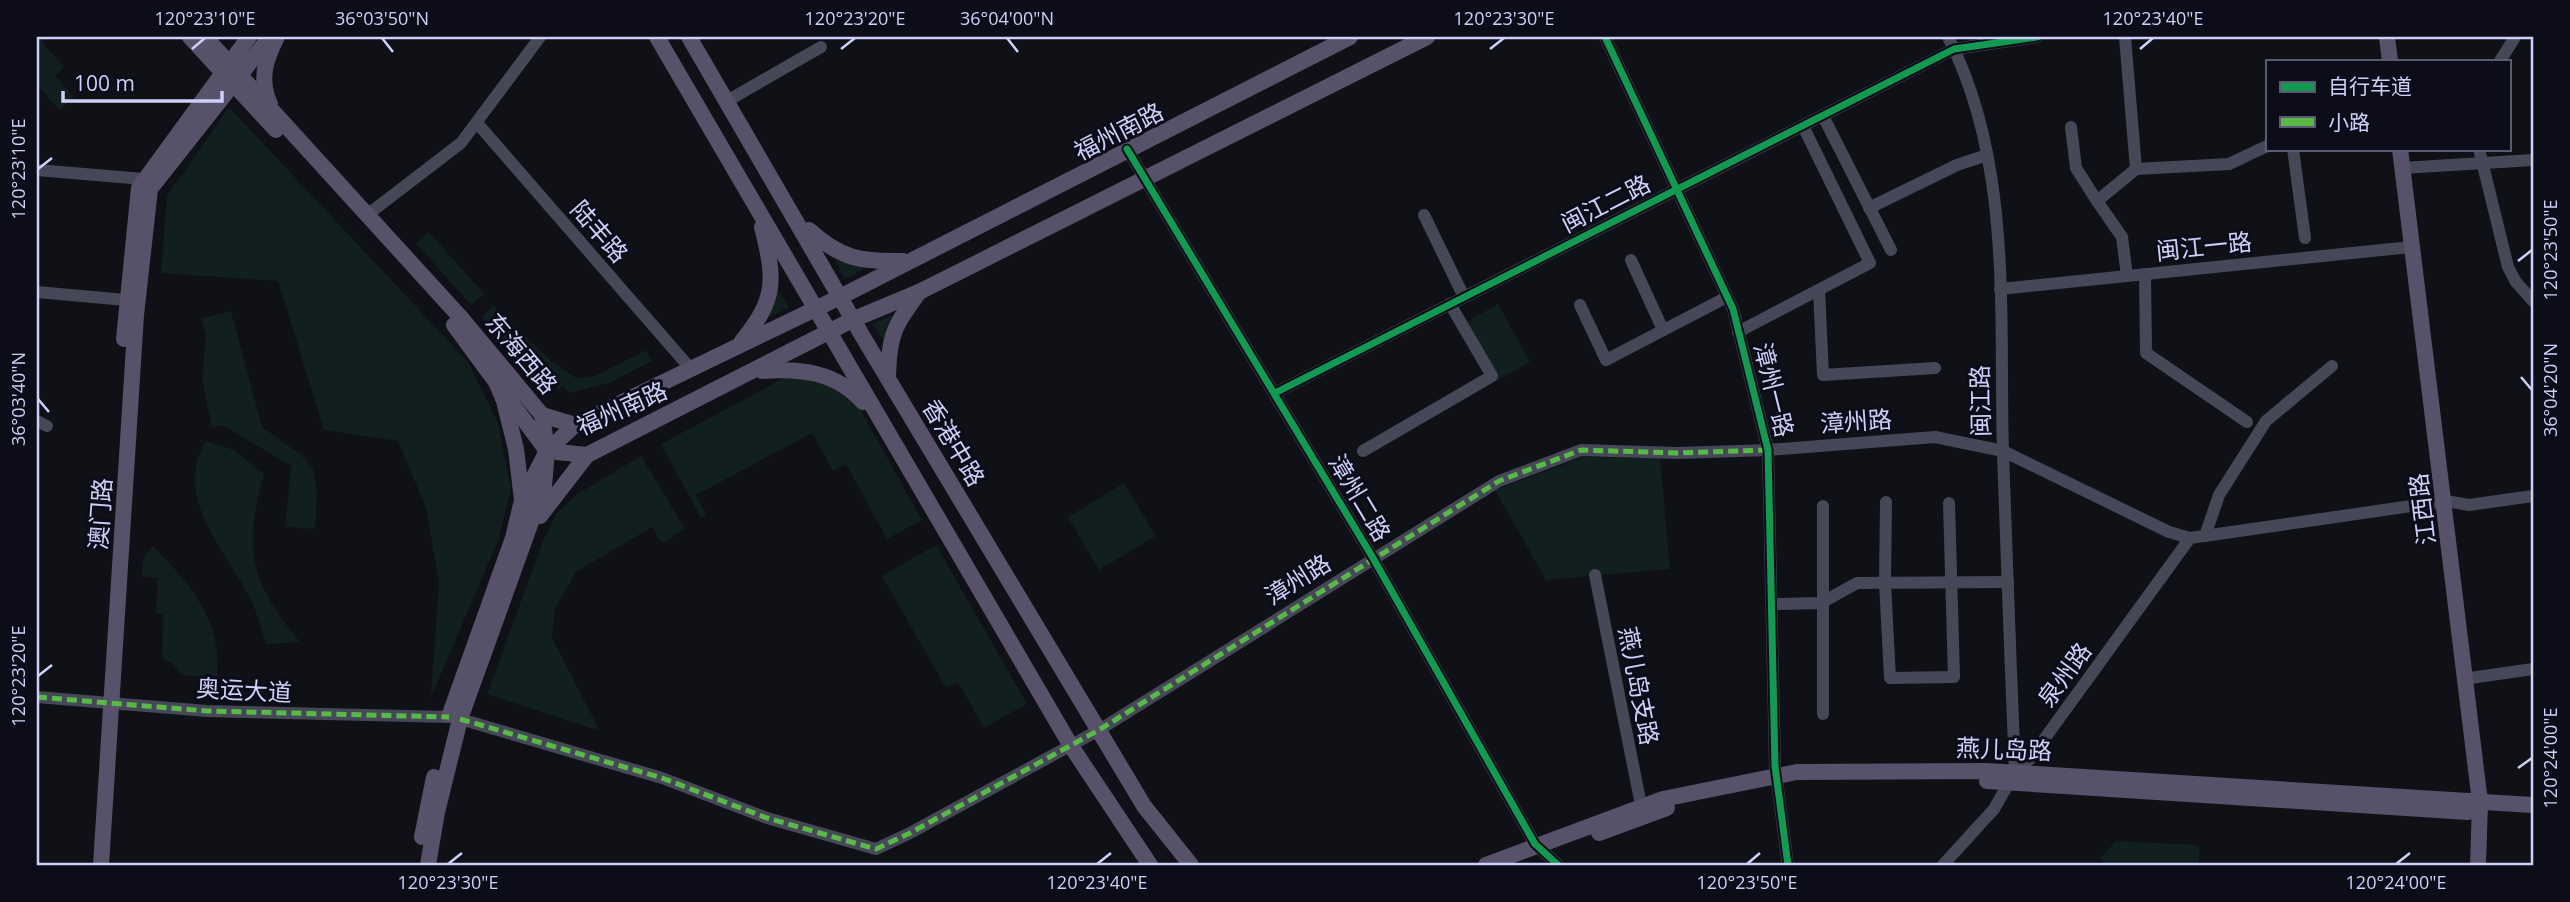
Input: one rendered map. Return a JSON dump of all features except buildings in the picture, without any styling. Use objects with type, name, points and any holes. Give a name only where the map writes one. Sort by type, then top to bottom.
[{"type":"main road","name":"东海西路","points":[[190,37],[274,112],[463,320],[542,415],[547,451],[544,486],[527,536],[454,718],[428,865]]},
{"type":"main road","name":"东海西路","points":[[205,37],[231,74],[454,325],[496,382],[516,449],[522,500],[513,538],[426,808],[417,865]]},
{"type":"main road","points":[[231,74],[249,37]]},
{"type":"main road","points":[[149,180],[231,74],[270,37]]},
{"type":"main road","points":[[274,112],[263,85],[265,63],[277,37]]},
{"type":"main road","points":[[657,37],[1071,746],[1150,865]]},
{"type":"main road","name":"香港中路","points":[[690,37],[797,219],[852,320],[1144,806],[1191,865]]},
{"type":"main road","name":"福州南路","points":[[542,415],[575,425],[840,297],[905,261],[1335,41],[1350,37]]},
{"type":"main road","name":"福州南路","points":[[547,451],[587,455],[852,320],[919,292],[1427,37]]},
{"type":"main road","points":[[2387,37],[2390,60]]},
{"type":"main road","name":"江西路","points":[[2400,150],[2445,501],[2463,679],[2480,807],[2478,865]]},
{"type":"main road","name":"澳门路","points":[[101,865],[107,702],[131,301],[148,205],[149,180]]},
{"type":"main road","points":[[740,344],[769,301],[773,282],[759,214]]},
{"type":"main road","points":[[797,219],[829,249],[851,258],[868,262],[905,261]]},
{"type":"main road","points":[[888,378],[889,344],[893,330],[919,292]]},
{"type":"main road","points":[[753,372],[792,369],[825,376],[852,390],[877,416]]},
{"type":"main road","points":[[496,382],[547,451]]},
{"type":"main road","points":[[522,500],[547,451],[575,425]]},
{"type":"main road","points":[[527,536],[587,455]]},
{"type":"main road","name":"澳门路","points":[[92,865],[107,702]]},
{"type":"main road","name":"燕儿岛路","points":[[1514,865],[1540,848],[1641,806],[1776,779],[1893,769],[2480,807],[2533,805]]},
{"type":"main road","name":"燕儿岛路","points":[[1486,865],[1667,808],[1776,779]]},
{"type":"main road","name":"燕儿岛路","points":[[2480,807],[2533,816]]},
{"type":"street","points":[[367,215],[449,154],[477,123],[540,37]]},
{"type":"street","name":"漳州一路","points":[[1605,37],[1727,297],[1768,450],[1776,779],[1788,865]]},
{"type":"street","name":"闽江路","points":[[1948,37],[1987,155],[2000,289],[2013,778]]},
{"type":"street","name":"闽江二路","points":[[1275,393],[1954,49],[2037,37]]},
{"type":"street","points":[[2125,37],[2136,169]]},
{"type":"street","points":[[2501,60],[2515,37]]},
{"type":"street","points":[[727,101],[821,47]]},
{"type":"street","points":[[1823,116],[1891,250]]},
{"type":"street","name":"陆丰路","points":[[477,123],[690,368]]},
{"type":"street","points":[[1738,332],[1870,263],[1802,126]]},
{"type":"street","points":[[2071,127],[2077,168],[2122,237],[2127,276]]},
{"type":"street","points":[[2097,201],[2136,169],[2229,164],[2266,146]]},
{"type":"street","name":"漳州二路","points":[[1127,149],[1373,558],[1540,848],[1558,865]]},
{"type":"street","points":[[2293,150],[2305,238]]},
{"type":"street","points":[[2479,150],[2508,267],[2516,282],[2533,301]]},
{"type":"street","points":[[1869,208],[1957,165],[1987,155]]},
{"type":"street","points":[[2402,168],[2482,166],[2533,160]]},
{"type":"street","points":[[37,170],[149,180]]},
{"type":"street","points":[[1424,215],[1464,297]]},
{"type":"street","name":"闽江一路","points":[[2000,289],[2411,247]]},
{"type":"street","points":[[1631,260],[1663,330]]},
{"type":"street","points":[[2144,274],[2146,353],[2247,422]]},
{"type":"street","points":[[1819,290],[1824,375],[1935,368]]},
{"type":"street","points":[[37,292],[131,301]]},
{"type":"street","points":[[1580,305],[1606,360],[1727,297]]},
{"type":"street","points":[[1363,451],[1492,376],[1450,304]]},
{"type":"street","points":[[2205,536],[2220,495],[2266,421],[2332,366]]},
{"type":"street","name":"漳州路","points":[[1071,746],[1499,481],[1581,450],[1678,453],[1768,450],[1935,437],[2003,451],[2169,531],[2190,538],[2445,501],[2469,505],[2533,496]]},
{"type":"street","points":[[1886,502],[1885,583],[1891,678],[1954,677],[1949,503]]},
{"type":"street","points":[[1823,506],[1823,714]]},
{"type":"street","name":"泉州路","points":[[1943,865],[1994,809],[2013,778],[2029,760],[2190,538]]},
{"type":"street","name":"燕儿岛支路","points":[[1595,575],[1641,806]]},
{"type":"street","points":[[1772,604],[1821,603],[1857,583],[2008,582]]},
{"type":"street","points":[[2463,679],[2533,668]]},
{"type":"street","name":"奥运大道","points":[[37,697],[207,711],[454,718],[662,778],[767,818],[876,849],[1071,746]]},
{"type":"shaded area","points":[[37,37],[47,37],[42,42],[64,67],[55,75],[74,97],[59,110],[37,84]]},
{"type":"shaded area","points":[[229,107],[468,362],[498,423],[511,489],[498,541],[431,697],[439,582],[426,508],[398,441],[324,430],[278,281],[161,273],[167,196]]},
{"type":"shaded area","points":[[429,232],[484,294],[471,305],[416,243]]},
{"type":"shaded area","points":[[835,260],[866,268],[845,279]]},
{"type":"shaded area","points":[[774,283],[789,308],[757,322]]},
{"type":"shaded area","points":[[1498,304],[1530,362],[1497,381],[1465,323]]},
{"type":"shaded area","points":[[494,306],[551,361],[576,378],[595,376],[646,350],[652,361],[609,383],[569,393],[563,386],[559,389],[553,384],[541,387],[481,317]]},
{"type":"shaded area","points":[[231,311],[262,427],[300,454],[313,468],[317,493],[315,529],[285,527],[291,466],[222,425],[212,428],[202,379],[206,336],[201,318]]},
{"type":"shaded area","points":[[897,313],[885,343],[872,324]]},
{"type":"shaded area","points":[[790,375],[818,380],[856,402],[922,520],[887,539],[846,464],[833,471],[812,433],[696,495],[706,515],[701,518],[661,444]]},
{"type":"shaded area","points":[[206,441],[234,450],[264,474],[254,523],[255,564],[270,601],[300,642],[266,644],[250,598],[206,522],[198,502],[195,482],[197,462]]},
{"type":"shaded area","points":[[641,456],[685,529],[662,543],[652,527],[576,572],[555,608],[552,638],[600,731],[487,694],[543,541],[556,514],[576,495]]},
{"type":"shaded area","points":[[1583,457],[1660,458],[1670,569],[1546,580],[1495,490]]},
{"type":"shaded area","points":[[1124,483],[1156,536],[1099,570],[1068,517]]},
{"type":"shaded area","points":[[936,545],[1027,704],[984,728],[958,682],[946,688],[882,576]]},
{"type":"shaded area","points":[[153,546],[191,589],[209,620],[215,638],[217,677],[181,675],[173,664],[162,658],[163,615],[156,613],[158,578],[142,576],[143,558]]},
{"type":"shaded area","points":[[2116,841],[2199,845],[2199,865],[2108,865],[2100,858]]},
{"type":"marked path","points":[[460,719],[662,778],[767,818],[876,849],[1099,730],[1499,481],[1581,450],[1678,453],[1768,450]]},
{"type":"marked path","points":[[37,697],[207,711],[449,717]]},
{"type":"cycle path","points":[[1605,37],[1733,309],[1768,450],[1775,766],[1788,865]]},
{"type":"cycle path","points":[[1275,393],[1954,49],[2037,37]]},
{"type":"cycle path","points":[[1127,149],[1373,558],[1535,844],[1558,865]]}]
